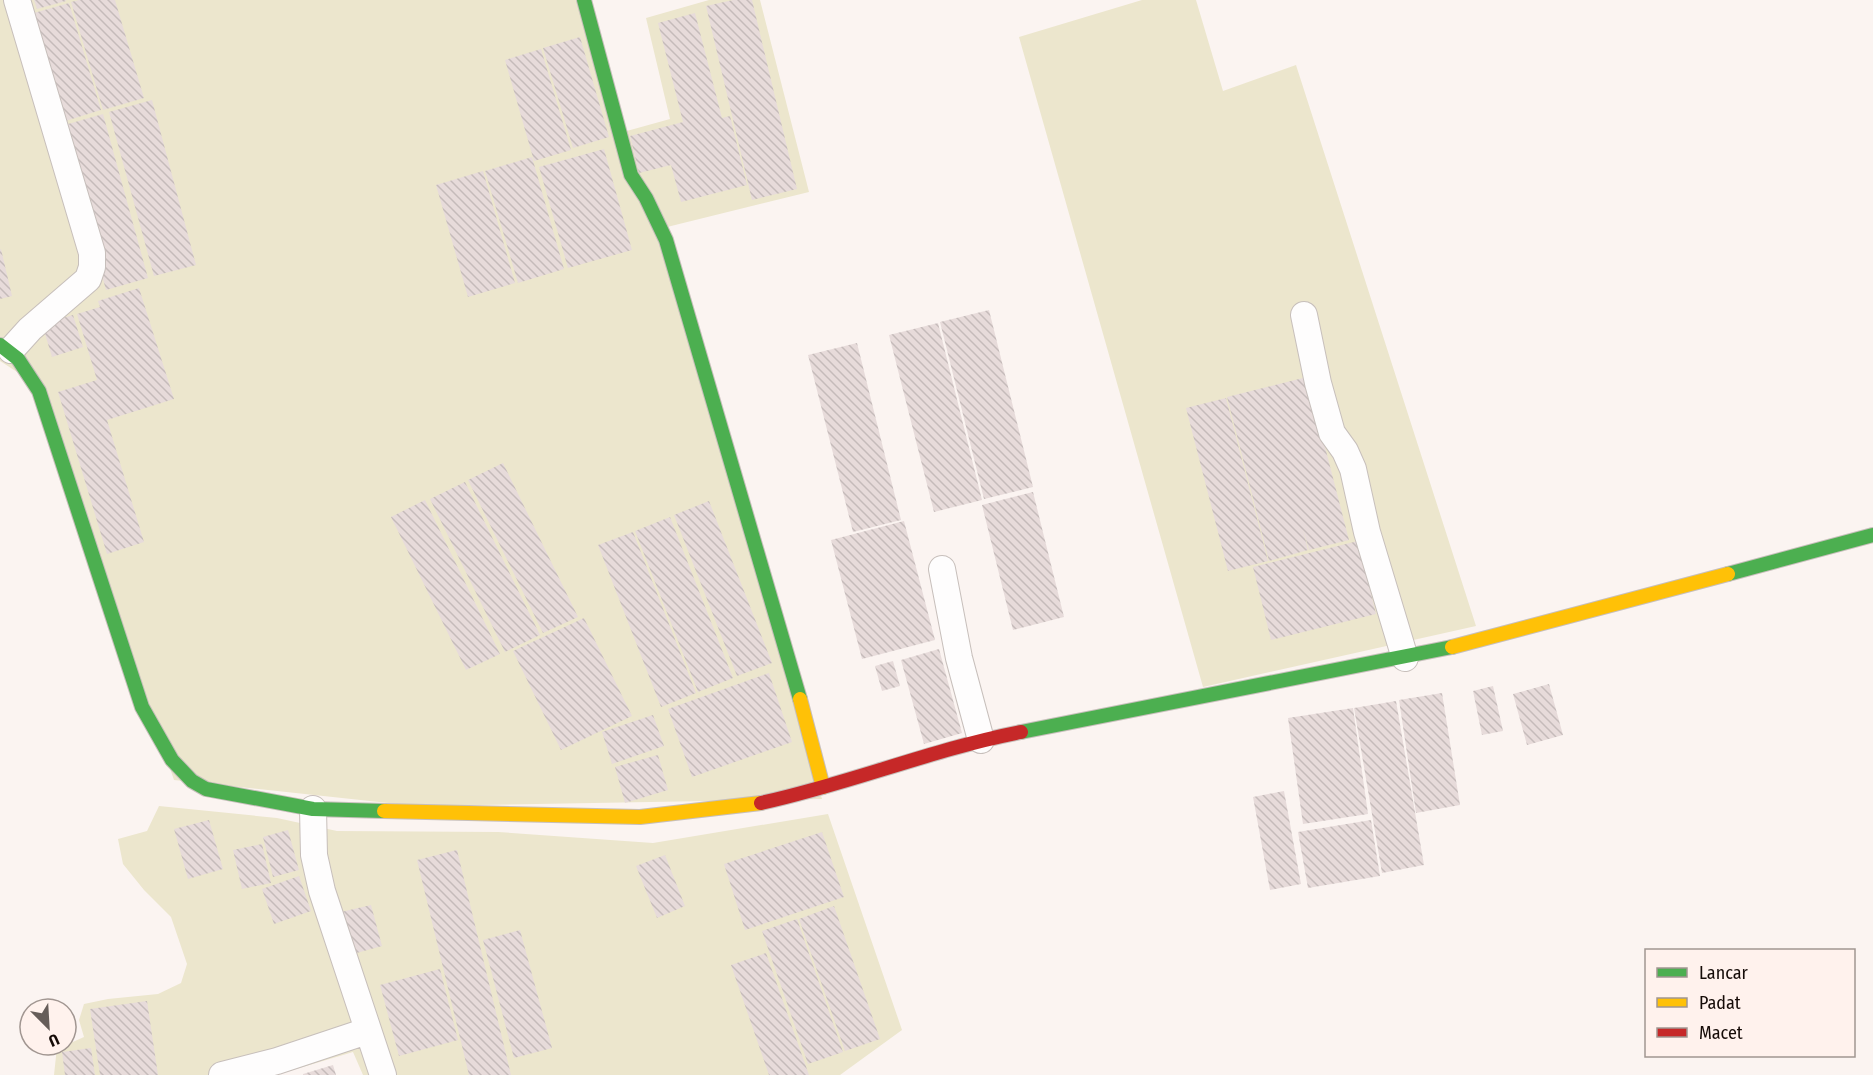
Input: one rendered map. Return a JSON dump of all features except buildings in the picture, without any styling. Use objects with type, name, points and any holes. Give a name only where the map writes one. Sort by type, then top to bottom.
[{"type":"street","points":[[17,0],[92,253],[92,267],[88,279],[5,348],[21,360],[39,392],[142,707],[172,760],[192,782],[206,789],[313,809],[640,817],[762,803],[981,740],[1459,646],[1873,535]]},
{"type":"street","points":[[584,0],[631,175],[646,198],[666,240],[781,629],[823,787]]},
{"type":"street","points":[[1304,315],[1318,383],[1332,433],[1345,451],[1353,469],[1367,532],[1404,658]]},
{"type":"street","points":[[942,569],[959,658],[981,740]]},
{"type":"street","points":[[313,809],[314,855],[322,891],[383,1075]]},
{"type":"street","points":[[222,1075],[367,1031]]},
{"type":"shaded area","points":[[0,0],[581,0],[616,134],[670,119],[646,18],[709,0],[760,0],[809,192],[659,229],[822,799],[416,806],[174,780],[39,386],[0,361]]},
{"type":"shaded area","points":[[1142,0],[1196,0],[1223,91],[1296,65],[1476,626],[1203,687],[1019,37]]},
{"type":"shaded area","points":[[159,806],[277,818],[337,831],[498,832],[653,843],[828,814],[902,1030],[840,1075],[363,1075],[353,1052],[276,1075],[54,1075],[56,1057],[78,1057],[78,1040],[84,1037],[79,1020],[84,1004],[158,994],[181,983],[187,964],[171,917],[144,890],[123,864],[118,839],[147,831]]},
{"type":"traffic: fast","points":[[584,0],[631,175],[646,198],[666,240],[800,699]]},
{"type":"traffic: fast","points":[[0,345],[18,359],[39,391],[142,707],[172,760],[192,781],[206,789],[313,809],[384,811]]},
{"type":"traffic: fast","points":[[1728,574],[1873,535]]},
{"type":"traffic: fast","points":[[1021,732],[1452,647]]},
{"type":"traffic: slow","points":[[1452,647],[1728,574]]},
{"type":"traffic: slow","points":[[800,699],[823,787]]},
{"type":"traffic: slow","points":[[384,811],[640,817],[761,803]]},
{"type":"traffic: jam","points":[[761,803],[988,739],[1021,732]]}]
